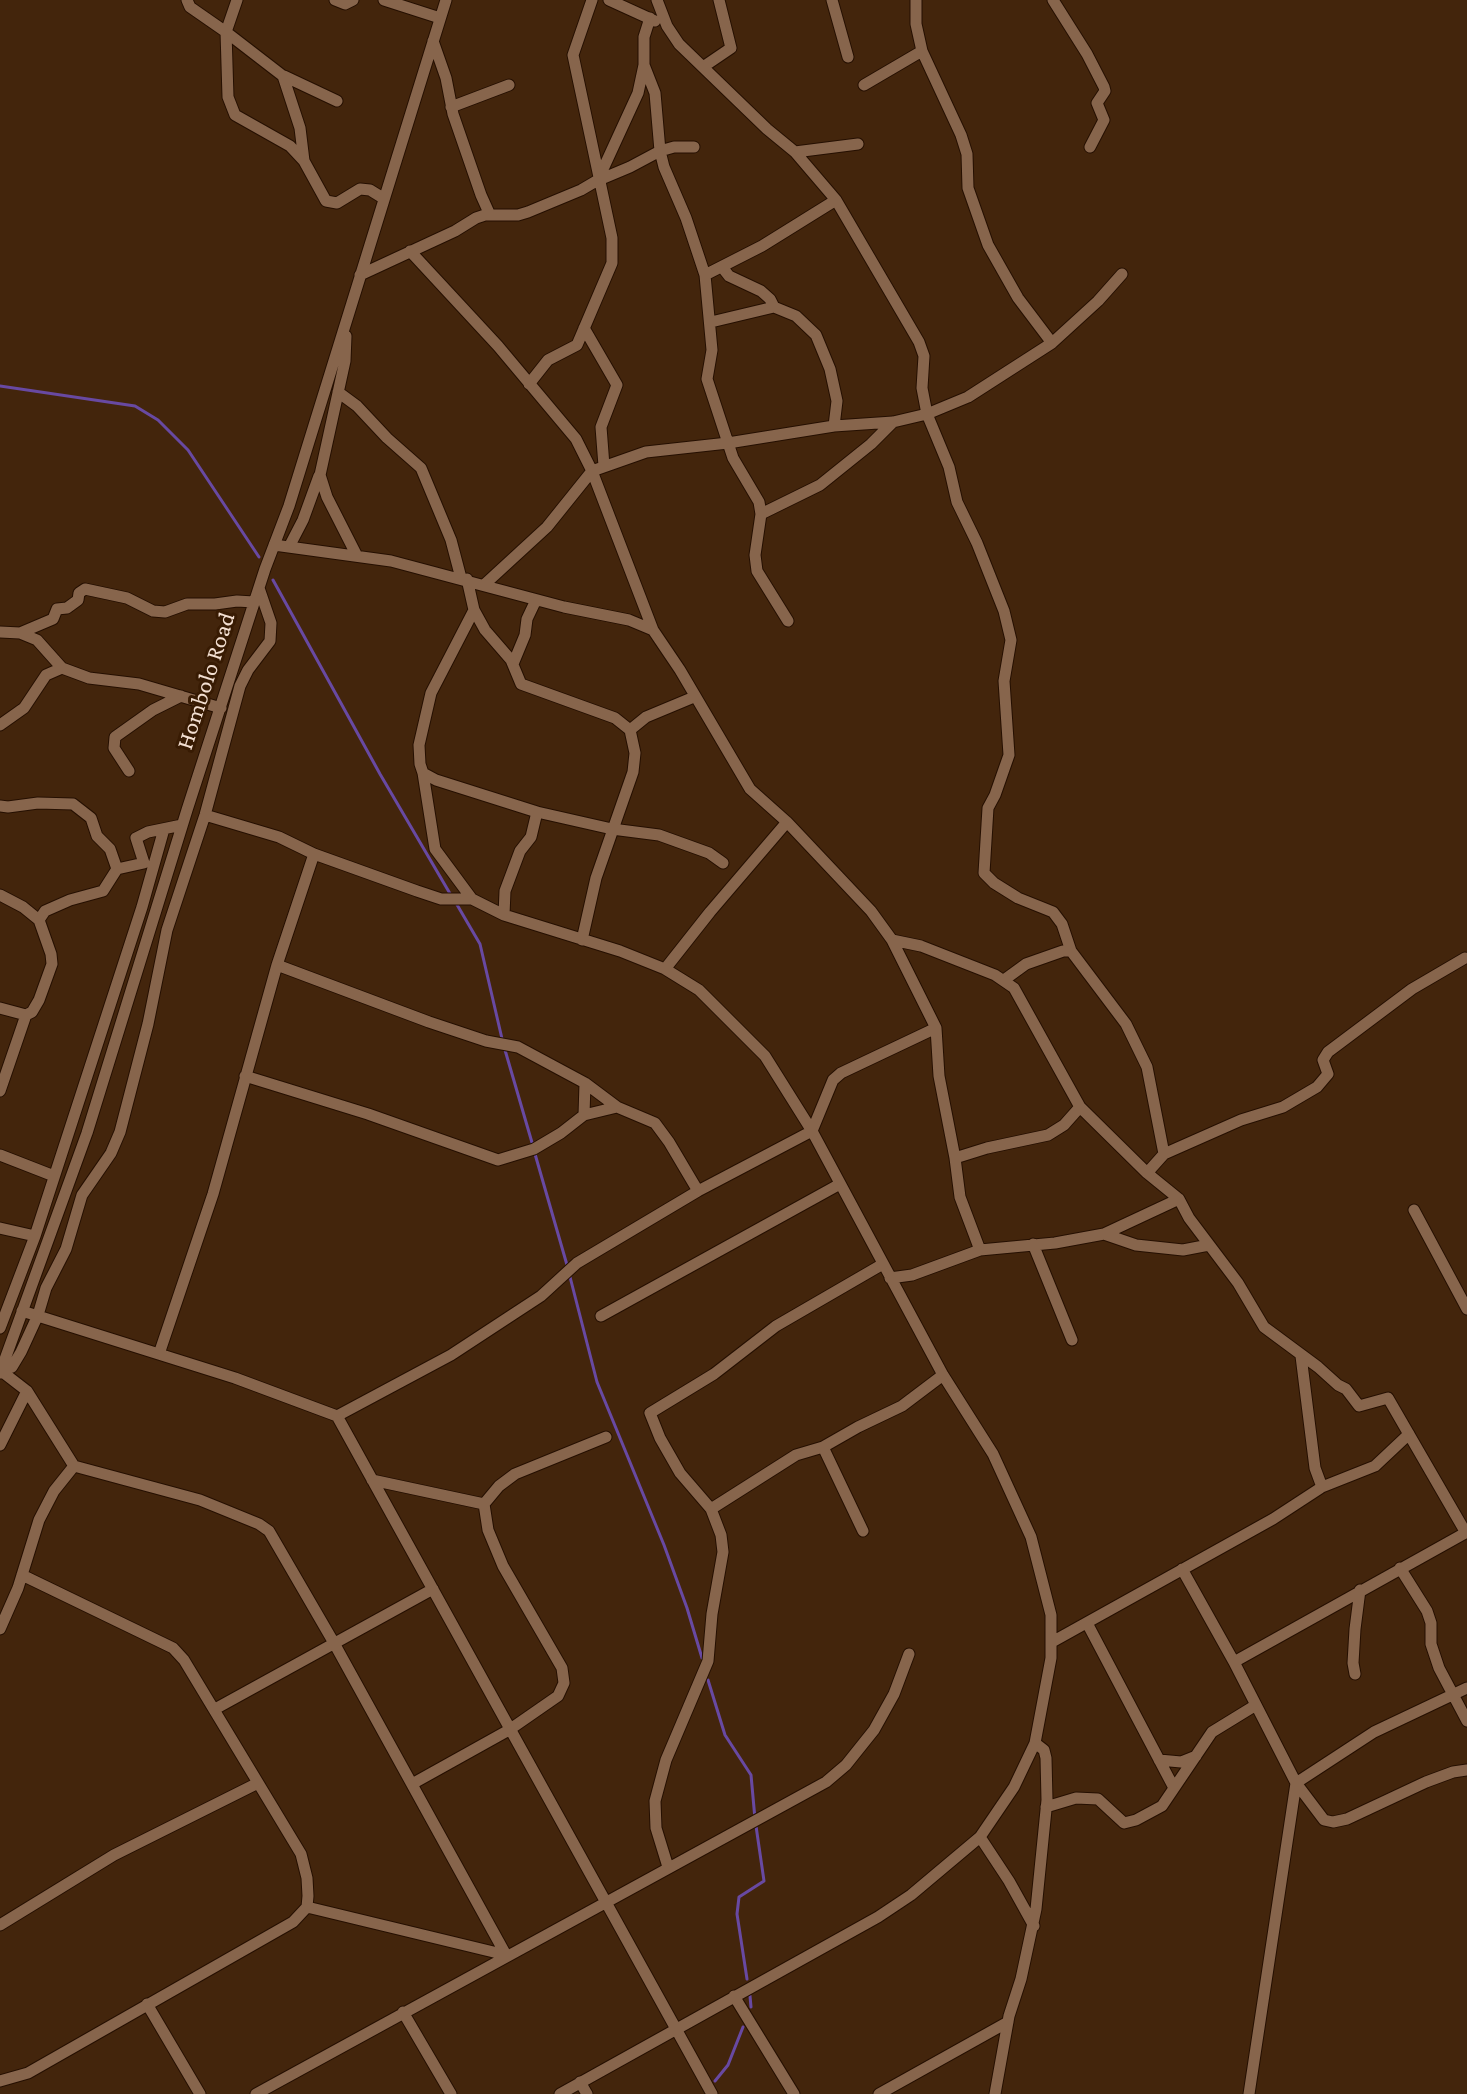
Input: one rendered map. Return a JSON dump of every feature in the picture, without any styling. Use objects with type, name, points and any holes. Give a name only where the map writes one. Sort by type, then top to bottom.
[{"type":"street","points":[[187,0],[190,7],[283,76],[337,101]]},
{"type":"street","points":[[237,0],[226,32],[228,97],[235,115],[290,146],[304,161],[326,201],[331,204],[360,189],[370,190],[383,198]]},
{"type":"street","points":[[335,0],[345,4],[353,0]]},
{"type":"street","points":[[384,0],[440,18]]},
{"type":"street","name":"Hombolo Road","points":[[0,1371],[87,1133],[182,825],[347,320],[446,0]]},
{"type":"street","points":[[529,384],[548,360],[577,345],[612,263],[612,238],[573,55],[592,0]]},
{"type":"street","points":[[609,0],[667,26]]},
{"type":"street","points":[[657,0],[667,26],[679,44],[795,152],[836,200],[919,342],[924,356],[922,388],[927,414],[949,467],[957,502],[1004,611],[1011,640],[1004,681],[1009,755],[988,808],[984,873],[1018,898],[1053,912],[1062,924],[1071,951],[1126,1024],[1147,1067],[1164,1154]]},
{"type":"street","points":[[703,67],[731,48],[719,0]]},
{"type":"street","points":[[832,0],[848,57]]},
{"type":"street","points":[[916,0],[916,24],[922,51],[961,135],[967,154],[968,188],[988,245],[1018,298],[1052,343]]},
{"type":"street","points":[[1053,0],[1104,87],[1105,91],[1097,103],[1104,120],[1090,147]]},
{"type":"street","points":[[598,180],[638,93],[644,65],[644,37],[650,18]]},
{"type":"street","points":[[433,41],[446,78],[451,107],[490,215]]},
{"type":"street","points":[[864,85],[922,51]]},
{"type":"street","points":[[644,65],[655,93],[664,167],[686,218],[705,275],[712,350],[707,379],[737,467],[759,502],[761,514],[756,567],[788,621]]},
{"type":"street","points":[[283,76],[300,128],[304,161]]},
{"type":"street","points":[[451,107],[509,85]]},
{"type":"street","points":[[795,152],[858,144]]},
{"type":"street","points":[[360,275],[455,231],[476,218],[528,212],[660,151],[694,147]]},
{"type":"street","points":[[705,275],[762,246],[836,200]]},
{"type":"street","points":[[410,251],[459,301],[576,439],[592,471],[653,630],[750,789],[787,822],[871,911],[892,940],[936,1028],[939,1076],[960,1197],[980,1250]]},
{"type":"street","points":[[722,267],[729,276],[767,296],[774,307],[796,316],[816,335],[830,369],[837,401],[834,426]]},
{"type":"street","points":[[485,584],[547,527],[592,471],[646,452],[834,426],[893,422],[927,414],[968,397],[1052,343],[1122,274]]},
{"type":"street","points":[[711,322],[774,307]]},
{"type":"street","points":[[289,547],[320,475],[330,438],[345,361],[347,320]]},
{"type":"street","points":[[584,328],[617,385],[601,427],[604,466]]},
{"type":"street","points":[[338,392],[357,406],[421,468],[451,540],[474,610],[485,630],[513,664],[521,684],[615,718],[630,730],[635,753],[633,772],[596,878],[582,940]]},
{"type":"street","points":[[761,514],[820,485],[893,422]]},
{"type":"street","points":[[320,475],[327,497],[357,556]]},
{"type":"street","points":[[274,545],[357,556],[464,578],[536,600],[629,620],[653,630]]},
{"type":"street","points":[[0,1371],[12,1367],[66,1249],[82,1195],[111,1153],[120,1132],[148,1024],[167,930],[205,815],[240,686],[270,641],[271,623],[259,588]]},
{"type":"street","points":[[20,633],[53,619],[57,609],[67,608],[78,600],[79,593],[85,589],[127,598],[153,611],[165,612],[187,604],[254,602]]},
{"type":"street","points":[[513,664],[536,600]]},
{"type":"street","points":[[472,899],[435,849],[419,745],[431,693],[474,610]]},
{"type":"street","points":[[0,632],[20,633],[43,644],[62,668],[89,678],[125,681],[221,708]]},
{"type":"street","points":[[0,725],[24,708],[46,675],[62,668]]},
{"type":"street","points":[[129,771],[114,748],[115,737],[153,710],[181,696]]},
{"type":"street","points":[[630,730],[646,717],[694,697]]},
{"type":"street","points":[[423,773],[436,780],[537,812],[612,829],[659,835],[709,853],[723,863]]},
{"type":"street","points":[[0,806],[73,804],[91,818],[97,836],[110,849],[117,869]]},
{"type":"street","points":[[504,915],[505,891],[520,851],[531,837],[537,812]]},
{"type":"street","points":[[205,815],[279,837],[314,854],[441,899],[472,899],[504,915],[644,959],[699,990],[758,1048],[812,1131],[943,1375],[993,1454],[1028,1529],[1049,1606],[1052,1642],[1048,1680],[1035,1743],[1014,1787],[980,1837],[911,1895],[828,1945],[560,2094]]},
{"type":"street","points":[[665,969],[787,822]]},
{"type":"street","points":[[39,920],[45,911],[55,906],[103,891],[117,869],[144,863],[136,838],[182,825]]},
{"type":"street","points":[[0,1328],[35,1236],[164,829]]},
{"type":"street","points":[[159,1354],[213,1194],[277,965],[314,854]]},
{"type":"street","points":[[0,895],[39,920],[52,964],[36,1007],[26,1015],[0,1091]]},
{"type":"street","points":[[892,940],[921,946],[1004,980],[1019,995],[1080,1107],[1147,1173],[1179,1199],[1189,1218],[1238,1283],[1264,1327],[1346,1389],[1359,1406],[1388,1398],[1466,1532],[1234,1662]]},
{"type":"street","points":[[1004,980],[1026,964],[1071,951]]},
{"type":"street","points":[[1147,1173],[1164,1154],[1241,1120],[1283,1107],[1317,1087],[1328,1074],[1323,1060],[1328,1052],[1412,989],[1465,958]]},
{"type":"street","points":[[277,965],[486,1041],[518,1047],[585,1083],[617,1107],[655,1123],[698,1191]]},
{"type":"street","points":[[0,1008],[26,1015]]},
{"type":"street","points":[[337,1416],[451,1355],[541,1296],[577,1263],[698,1191],[812,1131],[833,1080],[841,1073],[936,1028]]},
{"type":"street","points":[[245,1076],[368,1114],[498,1160],[534,1149],[584,1115],[617,1107]]},
{"type":"street","points":[[584,1115],[585,1083]]},
{"type":"street","points":[[955,1158],[1048,1135],[1064,1125],[1080,1107]]},
{"type":"street","points":[[0,1155],[54,1176]]},
{"type":"street","points":[[601,1316],[840,1184]]},
{"type":"street","points":[[890,1278],[912,1275],[980,1250],[1104,1234],[1179,1199]]},
{"type":"street","points":[[1414,1210],[1463,1290],[1467,1309]]},
{"type":"street","points":[[0,1228],[35,1236]]},
{"type":"street","points":[[1104,1234],[1136,1245],[1183,1250],[1209,1245]]},
{"type":"street","points":[[48,1241],[66,1249]]},
{"type":"street","points":[[1033,1244],[1072,1340]]},
{"type":"street","points":[[668,1867],[656,1828],[655,1801],[666,1760],[708,1661],[712,1614],[723,1552],[721,1535],[711,1509],[680,1473],[650,1413],[714,1374],[776,1326],[883,1264]]},
{"type":"street","points":[[22,1311],[159,1354],[337,1416],[712,2094]]},
{"type":"street","points":[[1301,1356],[1315,1468],[1322,1487]]},
{"type":"street","points":[[0,1371],[27,1391],[74,1466],[200,1500],[265,1527],[334,1643],[506,1955]]},
{"type":"street","points":[[711,1509],[796,1455],[823,1447],[902,1406],[943,1375]]},
{"type":"street","points":[[0,1445],[27,1391]]},
{"type":"street","points":[[1052,1642],[1273,1519],[1322,1487],[1375,1466],[1409,1434]]},
{"type":"street","points":[[412,1784],[509,1730],[558,1696],[564,1674],[503,1566],[488,1530],[484,1504],[499,1486],[515,1474],[606,1437]]},
{"type":"street","points":[[823,1447],[863,1531]]},
{"type":"street","points":[[0,1629],[22,1575],[39,1520],[54,1491],[74,1466]]},
{"type":"street","points":[[372,1480],[484,1504]]},
{"type":"street","points":[[1400,1568],[1427,1611],[1431,1623],[1431,1644],[1439,1668],[1467,1721]]},
{"type":"street","points":[[1182,1569],[1296,1783],[1324,1820],[1347,1819],[1426,1782],[1467,1770]]},
{"type":"street","points":[[0,2081],[28,2073],[293,1922],[307,1907],[307,1878],[301,1854],[184,1660],[173,1648],[22,1575]]},
{"type":"street","points":[[215,1709],[433,1589]]},
{"type":"street","points":[[1355,1674],[1354,1644],[1360,1590]]},
{"type":"street","points":[[1087,1623],[1174,1788]]},
{"type":"street","points":[[256,2094],[836,1775],[874,1730],[894,1694],[909,1654]]},
{"type":"street","points":[[1249,2094],[1296,1783],[1374,1732],[1467,1688]]},
{"type":"street","points":[[1046,1807],[1076,1798],[1098,1799],[1124,1823],[1162,1806],[1212,1732],[1256,1705]]},
{"type":"street","points":[[995,2094],[1008,2022],[1034,1927],[1046,1807],[1046,1758],[1044,1750],[1035,1743]]},
{"type":"street","points":[[1159,1760],[1181,1762],[1197,1756]]},
{"type":"street","points":[[0,1925],[114,1855],[258,1783]]},
{"type":"street","points":[[980,1837],[1034,1927]]},
{"type":"street","points":[[307,1907],[506,1955]]},
{"type":"street","points":[[0,1911],[12,1917]]},
{"type":"street","points":[[734,1996],[794,2094]]},
{"type":"street","points":[[147,2004],[200,2094]]},
{"type":"street","points":[[403,2012],[451,2094]]},
{"type":"street","points":[[879,2094],[1008,2022]]},
{"type":"street","points":[[580,2082],[587,2094]]},
{"type":"waterway","points":[[0,386],[135,406],[158,420],[188,450],[259,557]]},
{"type":"waterway","points":[[273,580],[452,897]]},
{"type":"waterway","points":[[456,903],[480,944],[503,1043]]},
{"type":"waterway","points":[[505,1050],[533,1146]]},
{"type":"waterway","points":[[535,1154],[567,1265]]},
{"type":"waterway","points":[[569,1273],[597,1382],[664,1545],[702,1658]]},
{"type":"waterway","points":[[708,1680],[725,1735],[751,1775],[755,1819]]},
{"type":"waterway","points":[[747,1979],[737,1914],[739,1897],[764,1881],[756,1826]]},
{"type":"waterway","points":[[750,1996],[751,2007]]},
{"type":"waterway","points":[[715,2081],[728,2065],[743,2027]]}]
